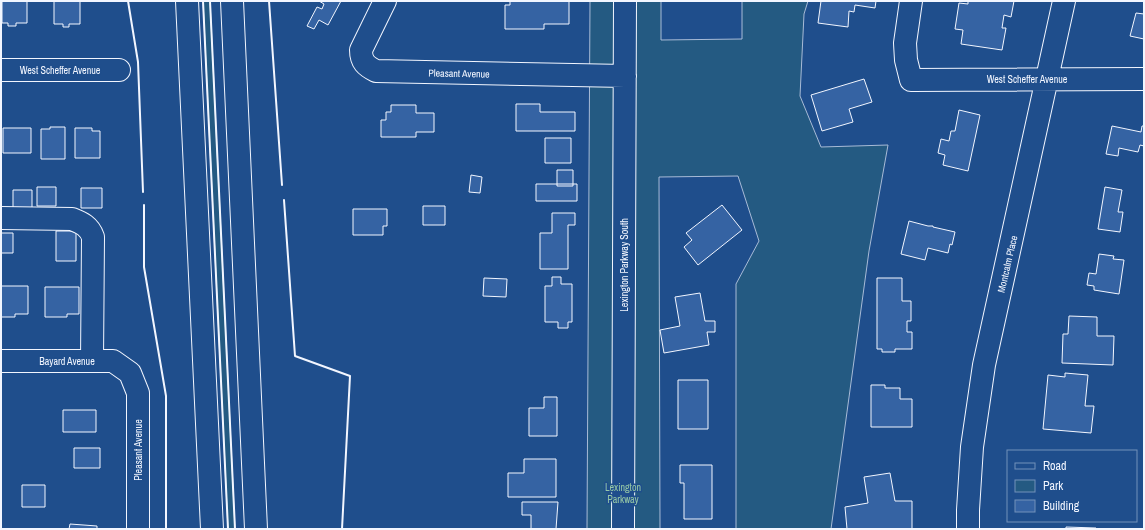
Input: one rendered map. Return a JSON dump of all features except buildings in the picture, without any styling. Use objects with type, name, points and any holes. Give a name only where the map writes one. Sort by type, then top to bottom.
[{"type":"main road","points":[[187,1],[212,529]]},
{"type":"main road","points":[[232,1],[256,529]]},
{"type":"main road","name":"Pleasant Avenue","points":[[385,1],[362,50],[362,58],[367,67],[376,71],[625,76]]},
{"type":"main road","name":"Lexington Parkway South","points":[[623,529],[625,1]]},
{"type":"main road","name":"West Scheffer Avenue","points":[[911,1],[905,43],[906,60],[911,80],[1048,78],[1144,79]]},
{"type":"main road","name":"Montcalm Place","points":[[968,529],[972,447],[984,365],[1064,1]]},
{"type":"main road","name":"West Scheffer Avenue","points":[[1,70],[119,70]]},
{"type":"main road","points":[[1,218],[72,219],[82,222],[90,229],[93,237],[92,361]]},
{"type":"main road","name":"Bayard Avenue","points":[[1,361],[112,361],[130,373]]},
{"type":"main road","name":"Pleasant Avenue","points":[[130,373],[138,393],[138,529]]},
{"type":"green space","points":[[203,1],[210,1],[235,529],[228,529]]},
{"type":"green space","name":"Lexington Parkway","points":[[590,1],[661,1],[661,40],[742,39],[742,1],[808,1],[804,14],[800,96],[821,147],[888,145],[869,251],[831,529],[736,529],[736,284],[759,241],[738,176],[659,177],[660,529],[587,529]]},
{"type":"wall","points":[[128,1],[138,62],[143,192]]},
{"type":"wall","points":[[203,1],[228,529]]},
{"type":"wall","points":[[210,1],[235,529]]},
{"type":"wall","points":[[269,1],[282,185]]},
{"type":"wall","points":[[284,200],[295,356],[350,376],[342,529]]},
{"type":"wall","points":[[144,205],[144,267],[166,396],[166,529]]}]
